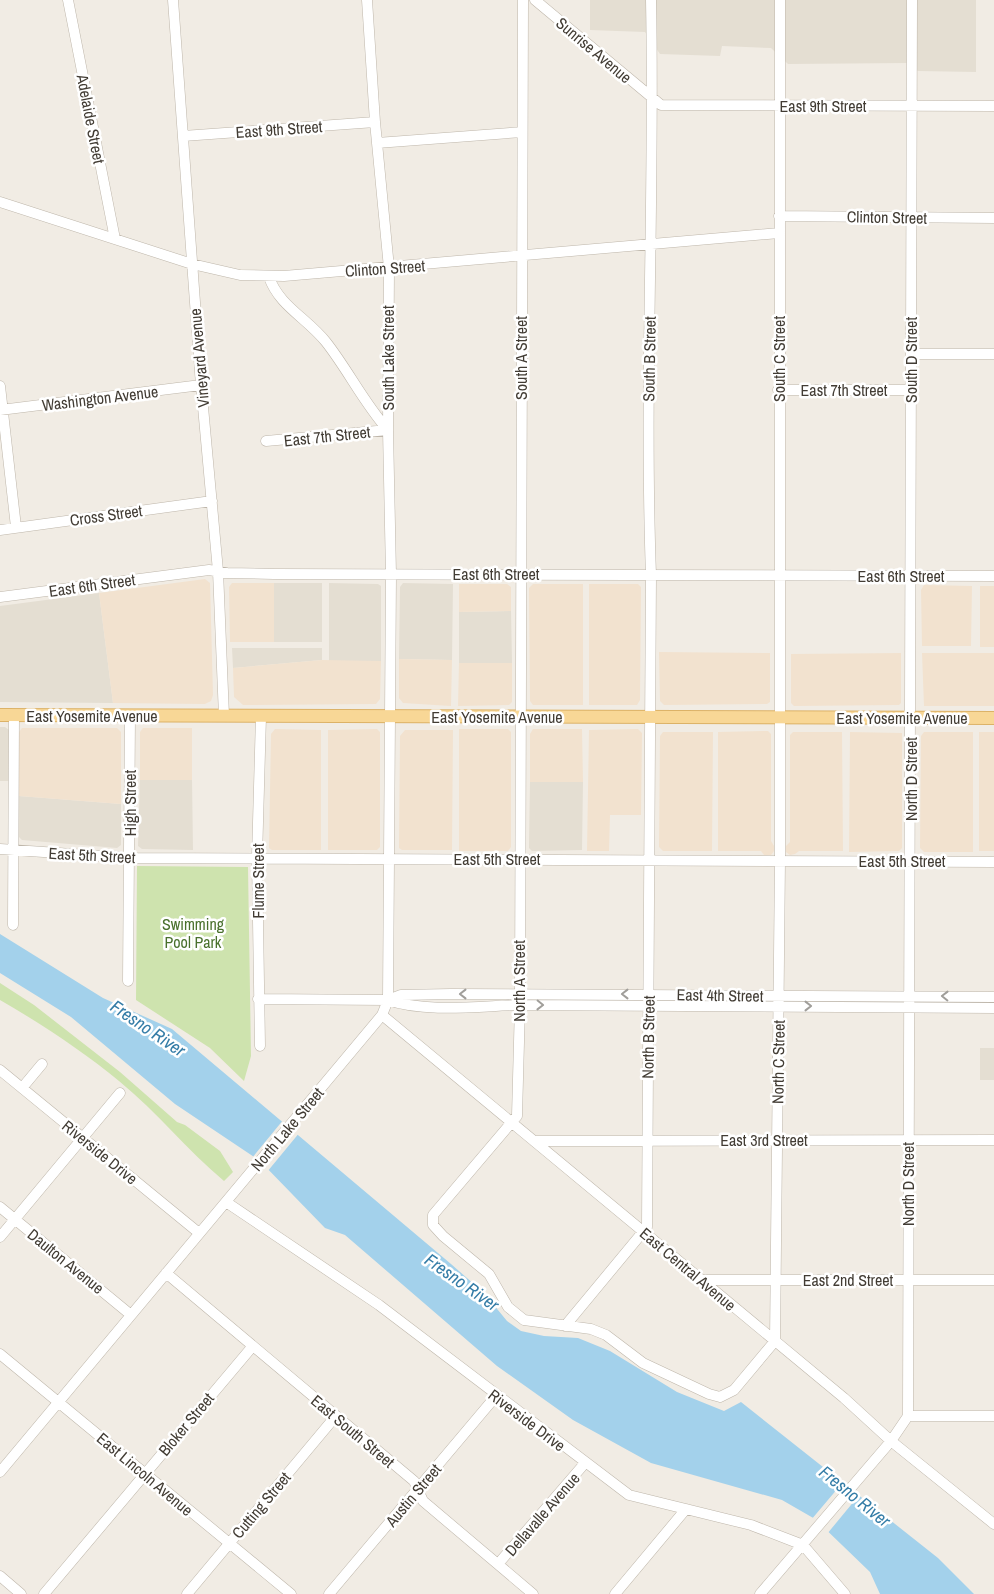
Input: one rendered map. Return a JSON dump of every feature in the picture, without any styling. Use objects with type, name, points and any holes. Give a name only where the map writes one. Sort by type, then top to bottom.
[{"type":"main road","name":"East Yosemite Avenue","points":[[0,715],[911,720],[994,718]]},
{"type":"street","name":"Adelaide Street","points":[[68,0],[115,239]]},
{"type":"street","name":"Vineyard Avenue","points":[[173,0],[200,385],[218,572],[224,716]]},
{"type":"street","name":"South Lake Street","points":[[367,0],[375,122],[389,268],[388,430],[391,717]]},
{"type":"street","name":"South A Street","points":[[521,717],[523,0]]},
{"type":"street","name":"Sunrise Avenue","points":[[535,0],[653,101]]},
{"type":"street","name":"South B Street","points":[[650,718],[651,575],[648,500],[653,101],[651,0]]},
{"type":"street","name":"South C Street","points":[[780,0],[778,390],[780,718]]},
{"type":"street","name":"South D Street","points":[[911,720],[912,0]]},
{"type":"street","name":"East 9th Street","points":[[653,101],[661,105],[994,106]]},
{"type":"street","name":"East 9th Street","points":[[183,136],[375,122]]},
{"type":"street","points":[[377,143],[522,132]]},
{"type":"street","name":"Clinton Street","points":[[0,202],[192,264],[222,272],[269,277],[651,246],[779,233]]},
{"type":"street","name":"Clinton Street","points":[[779,216],[994,218]]},
{"type":"street","points":[[269,277],[278,296],[318,332],[370,410],[388,430]]},
{"type":"street","points":[[911,354],[994,354]]},
{"type":"street","name":"Washington Avenue","points":[[2,410],[200,385]]},
{"type":"street","points":[[0,386],[16,527]]},
{"type":"street","name":"East 7th Street","points":[[778,390],[910,390]]},
{"type":"street","name":"East 7th Street","points":[[266,442],[388,430]]},
{"type":"street","name":"Cross Street","points":[[0,530],[212,501]]},
{"type":"street","name":"East 6th Street","points":[[0,597],[199,570],[218,572],[520,575],[994,576]]},
{"type":"street","points":[[13,925],[14,715]]},
{"type":"street","name":"High Street","points":[[128,981],[130,716]]},
{"type":"street","name":"Flume Street","points":[[260,1046],[257,858],[261,716]]},
{"type":"street","name":"North Lake Street","points":[[0,1472],[382,1015],[388,1000],[391,717]]},
{"type":"street","name":"North A Street","points":[[521,717],[519,858],[520,1005],[517,1116],[433,1215],[433,1225],[443,1236],[489,1274],[508,1307],[516,1314],[524,1320],[536,1323],[565,1326]]},
{"type":"street","name":"North B Street","points":[[644,1233],[647,1228],[650,718]]},
{"type":"street","name":"North C Street","points":[[775,1341],[780,718]]},
{"type":"street","name":"North D Street","points":[[908,1416],[911,720]]},
{"type":"street","name":"East 5th Street","points":[[0,849],[130,858],[519,858],[994,862]]},
{"type":"street","name":"East 4th Street","points":[[388,1000],[401,994],[648,994],[779,1001]]},
{"type":"street","name":"East 4th Street","points":[[258,1000],[388,1000],[402,1005],[648,1006],[779,1001],[909,1001],[994,997]]},
{"type":"street","name":"East 4th Street","points":[[909,1001],[994,1008]]},
{"type":"street","name":"East Central Avenue","points":[[382,1015],[775,1341],[891,1441],[994,1524]]},
{"type":"street","points":[[22,1088],[42,1064]]},
{"type":"street","name":"Riverside Drive","points":[[0,1070],[199,1233]]},
{"type":"street","points":[[0,1237],[120,1093]]},
{"type":"street","name":"East 3rd Street","points":[[534,1141],[994,1140]]},
{"type":"street","name":"Riverside Drive","points":[[226,1202],[379,1306],[585,1464],[629,1495],[751,1525],[803,1545],[845,1594]]},
{"type":"street","name":"Daulton Avenue","points":[[0,1207],[132,1315]]},
{"type":"street","points":[[565,1326],[644,1233]]},
{"type":"street","name":"East South Street","points":[[166,1273],[414,1482],[423,1501],[533,1594]]},
{"type":"street","name":"East 2nd Street","points":[[702,1280],[994,1280]]},
{"type":"street","points":[[565,1326],[591,1329],[606,1335],[643,1363],[709,1394],[720,1397],[734,1390],[775,1341]]},
{"type":"street","name":"Bloker Street","points":[[44,1594],[252,1347]]},
{"type":"street","name":"East Lincoln Avenue","points":[[0,1354],[291,1594]]},
{"type":"street","name":"Austin Street","points":[[330,1594],[496,1396]]},
{"type":"street","points":[[760,1594],[891,1441],[908,1416],[994,1416]]},
{"type":"street","name":"Cutting Street","points":[[187,1594],[335,1417]]},
{"type":"street","name":"Dellavalle Avenue","points":[[498,1564],[585,1464]]},
{"type":"street","points":[[615,1594],[686,1509]]},
{"type":"street","points":[[0,1576],[21,1594]]},
{"type":"shaded area","points":[[590,0],[976,0],[976,72],[918,71],[908,63],[788,64],[771,48],[722,46],[720,56],[660,54],[645,32],[590,30]]},
{"type":"shaded area","points":[[205,579],[210,583],[213,695],[211,701],[205,704],[113,703],[99,593]]},
{"type":"shaded area","points":[[232,583],[274,583],[274,642],[230,642],[229,587]]},
{"type":"shaded area","points":[[274,583],[322,583],[322,642],[274,642]]},
{"type":"shaded area","points":[[329,583],[378,584],[381,586],[381,661],[329,661]]},
{"type":"shaded area","points":[[403,583],[453,584],[452,660],[399,659],[400,587]]},
{"type":"shaded area","points":[[459,584],[507,584],[511,587],[511,611],[459,612]]},
{"type":"shaded area","points":[[533,584],[583,584],[583,705],[533,705],[530,701],[529,588]]},
{"type":"shaded area","points":[[589,584],[638,584],[641,587],[640,700],[637,705],[589,705]]},
{"type":"shaded area","points":[[924,585],[972,586],[971,646],[922,646],[921,590]]},
{"type":"shaded area","points":[[980,586],[994,586],[994,647],[980,647]]},
{"type":"shaded area","points":[[99,593],[113,703],[0,702],[0,606]]},
{"type":"shaded area","points":[[511,611],[512,663],[459,663],[459,612]]},
{"type":"shaded area","points":[[232,648],[322,648],[322,660],[233,668]]},
{"type":"shaded area","points":[[659,652],[770,653],[770,702],[767,704],[664,705],[660,701]]},
{"type":"shaded area","points":[[901,653],[901,703],[899,705],[794,706],[791,703],[791,654]]},
{"type":"shaded area","points":[[922,653],[994,653],[994,706],[924,706]]},
{"type":"shaded area","points":[[399,659],[452,660],[451,706],[403,703],[399,698]]},
{"type":"shaded area","points":[[322,660],[381,661],[380,699],[376,704],[243,705],[234,697],[233,668]]},
{"type":"shaded area","points":[[459,663],[512,663],[512,702],[509,705],[458,706]]},
{"type":"shaded area","points":[[0,727],[5,727],[9,730],[9,781],[0,781]]},
{"type":"shaded area","points":[[22,728],[117,728],[121,732],[121,804],[19,796],[19,732]]},
{"type":"shaded area","points":[[143,728],[192,728],[192,780],[140,780],[140,732]]},
{"type":"shaded area","points":[[275,729],[321,730],[321,850],[272,850],[269,848],[271,734]]},
{"type":"shaded area","points":[[377,729],[380,732],[380,847],[377,850],[328,850],[328,730]]},
{"type":"shaded area","points":[[459,729],[508,729],[511,732],[511,847],[508,851],[459,851]]},
{"type":"shaded area","points":[[533,729],[582,729],[583,782],[530,782],[530,734]]},
{"type":"shaded area","points":[[638,729],[642,733],[641,815],[610,815],[609,851],[587,851],[589,730]]},
{"type":"shaded area","points":[[405,730],[453,730],[452,850],[402,850],[399,848],[400,736]]},
{"type":"shaded area","points":[[768,731],[771,734],[771,841],[774,851],[771,855],[764,855],[761,851],[718,851],[718,732]]},
{"type":"shaded area","points":[[663,732],[713,732],[712,851],[663,851],[659,847],[660,736]]},
{"type":"shaded area","points":[[793,732],[842,732],[843,851],[799,851],[790,855],[786,852],[786,846],[790,842],[790,735]]},
{"type":"shaded area","points":[[850,732],[902,733],[902,848],[899,851],[849,852]]},
{"type":"shaded area","points":[[924,732],[973,732],[973,852],[924,852],[920,848],[921,736]]},
{"type":"shaded area","points":[[979,732],[994,732],[994,851],[979,851]]},
{"type":"shaded area","points":[[140,780],[192,780],[193,850],[142,849],[138,846]]},
{"type":"shaded area","points":[[530,782],[583,782],[582,850],[532,851],[529,848]]},
{"type":"shaded area","points":[[19,796],[121,804],[121,845],[117,848],[22,840],[19,837]]},
{"type":"shaded area","points":[[980,1048],[994,1048],[994,1080],[980,1080]]},
{"type":"green space","name":"Swimming Pool Park","points":[[137,866],[248,867],[251,1056],[244,1081],[210,1048],[136,1000]]},
{"type":"green space","points":[[0,983],[34,1005],[120,1072],[177,1122],[185,1125],[220,1151],[233,1172],[224,1181],[119,1081],[61,1038],[0,1000]]},
{"type":"water","name":"Fresno River","points":[[0,934],[103,998],[172,1029],[451,1264],[484,1293],[507,1321],[521,1331],[544,1336],[578,1338],[610,1351],[677,1392],[724,1411],[741,1402],[938,1558],[974,1594],[880,1594],[870,1572],[815,1519],[782,1500],[651,1463],[573,1420],[497,1366],[345,1235],[325,1228],[260,1161],[175,1104],[71,1017],[0,973]]},
{"type":"pier","points":[[284,1119],[300,1132],[267,1172],[252,1158]]},
{"type":"pier","points":[[844,1481],[860,1494],[827,1534],[811,1520]]}]
